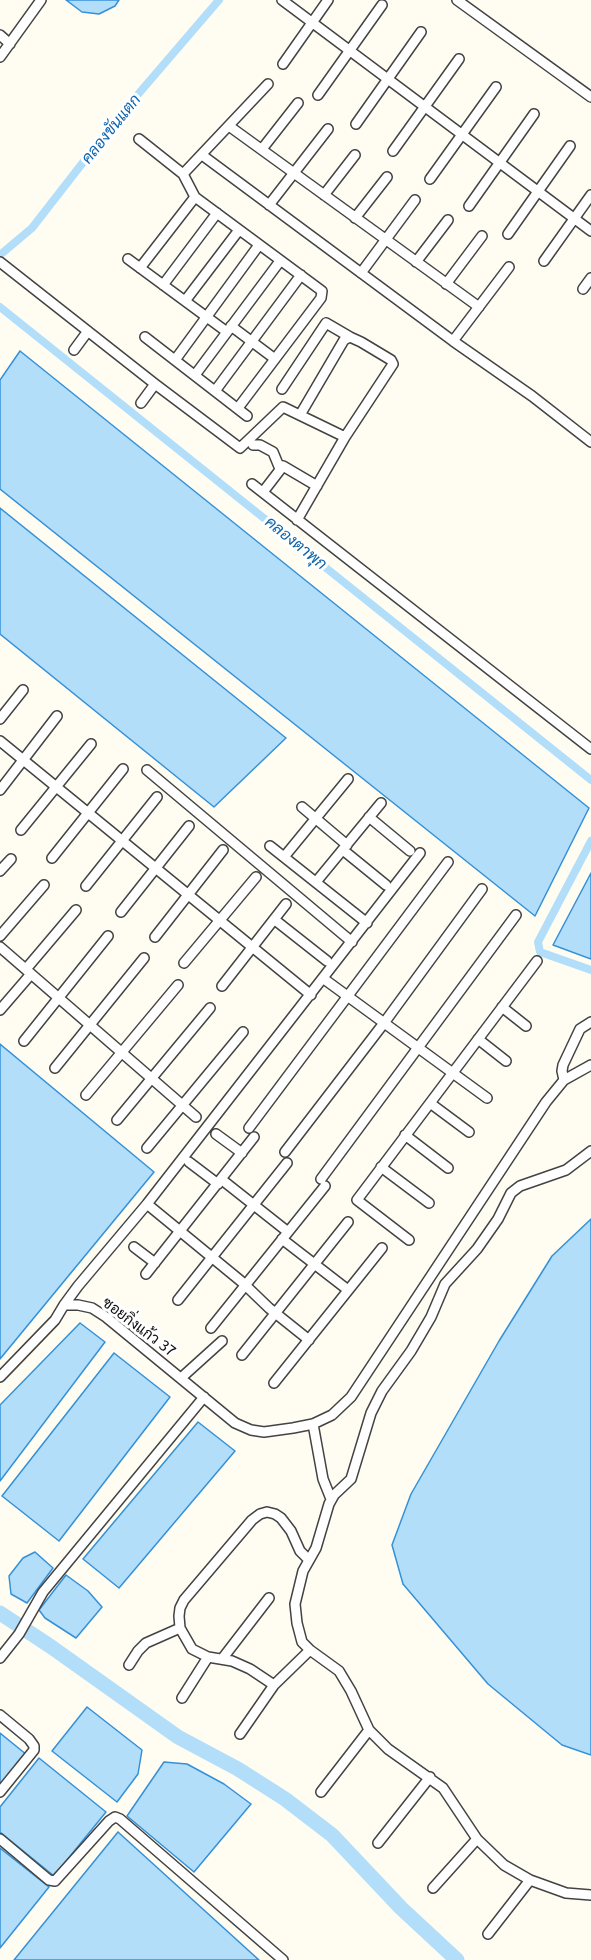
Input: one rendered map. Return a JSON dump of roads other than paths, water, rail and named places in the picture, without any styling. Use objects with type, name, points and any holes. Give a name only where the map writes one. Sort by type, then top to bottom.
[{"type":"street","points":[[0,57],[41,0]]},
{"type":"street","points":[[282,0],[591,231]]},
{"type":"street","points":[[283,64],[328,0]]},
{"type":"street","points":[[457,0],[591,97]]},
{"type":"street","points":[[318,95],[382,6]]},
{"type":"street","points":[[356,124],[421,32]]},
{"type":"street","points":[[0,36],[10,44]]},
{"type":"street","points":[[393,151],[459,59]]},
{"type":"street","points":[[183,174],[268,84]]},
{"type":"street","points":[[429,179],[496,87]]},
{"type":"street","points":[[262,149],[298,103]]},
{"type":"street","points":[[469,206],[534,114]]},
{"type":"street","points":[[229,126],[479,307]]},
{"type":"street","points":[[269,205],[328,129]]},
{"type":"street","points":[[139,139],[183,174],[195,197],[322,291],[321,298],[238,408]]},
{"type":"street","points":[[508,234],[570,146]]},
{"type":"street","points":[[324,195],[355,155]]},
{"type":"street","points":[[202,156],[453,341],[532,396],[591,442]]},
{"type":"street","points":[[355,218],[387,177]]},
{"type":"street","points":[[544,261],[591,195]]},
{"type":"street","points":[[140,268],[195,197]]},
{"type":"street","points":[[361,273],[416,200]]},
{"type":"street","points":[[163,285],[217,213]]},
{"type":"street","points":[[416,262],[448,220]]},
{"type":"street","points":[[184,301],[239,230]]},
{"type":"street","points":[[446,284],[482,236]]},
{"type":"street","points":[[175,360],[259,245]]},
{"type":"street","points":[[128,259],[206,317],[251,341],[275,358]]},
{"type":"street","points":[[195,375],[280,261]]},
{"type":"street","points":[[0,262],[240,448],[283,407],[345,437]]},
{"type":"street","points":[[453,341],[509,267]]},
{"type":"street","points":[[215,391],[301,275]]},
{"type":"street","points":[[583,289],[591,278]]},
{"type":"street","points":[[282,389],[326,323],[390,360],[393,364],[345,437],[297,520]]},
{"type":"street","points":[[74,350],[88,331]]},
{"type":"street","points":[[145,337],[247,416]]},
{"type":"street","points":[[300,415],[344,340],[350,337]]},
{"type":"street","points":[[141,402],[155,384]]},
{"type":"street","points":[[253,445],[260,445],[273,452],[280,469]]},
{"type":"street","points":[[262,492],[283,466],[317,486]]},
{"type":"street","points":[[252,484],[591,749]]},
{"type":"street","points":[[0,719],[23,690]]},
{"type":"street","points":[[0,790],[57,716]]},
{"type":"street","points":[[0,741],[311,995]]},
{"type":"street","points":[[21,830],[91,744]]},
{"type":"street","points":[[52,858],[123,770]]},
{"type":"street","points":[[147,770],[352,942]]},
{"type":"street","points":[[284,857],[348,779]]},
{"type":"street","points":[[86,886],[157,797]]},
{"type":"street","points":[[316,882],[381,803]]},
{"type":"street","points":[[302,807],[386,885]]},
{"type":"street","points":[[369,817],[410,851]]},
{"type":"street","points":[[121,912],[189,826]]},
{"type":"street","points":[[270,846],[367,923]]},
{"type":"street","points":[[155,937],[223,850]]},
{"type":"street","points":[[0,1377],[55,1320],[78,1286],[147,1204],[420,853]]},
{"type":"street","points":[[0,871],[10,859]]},
{"type":"street","points":[[249,1128],[448,862]]},
{"type":"street","points":[[184,963],[256,877]]},
{"type":"street","points":[[0,936],[44,885]]},
{"type":"street","points":[[285,1152],[384,1023],[482,889]]},
{"type":"street","points":[[222,986],[286,904]]},
{"type":"street","points":[[0,1010],[76,910]]},
{"type":"street","points":[[211,1328],[285,1236],[516,915]]},
{"type":"street","points":[[275,920],[327,961]]},
{"type":"street","points":[[24,1041],[108,936]]},
{"type":"street","points":[[0,947],[196,1117]]},
{"type":"street","points":[[55,1068],[144,958]]},
{"type":"street","points":[[409,1240],[357,1200],[537,961]]},
{"type":"street","points":[[324,979],[487,1098]]},
{"type":"street","points":[[86,1095],[178,985]]},
{"type":"street","points":[[502,1007],[526,1026]]},
{"type":"street","points":[[117,1120],[210,1008]]},
{"type":"street","points":[[564,1080],[563,1065],[580,1029],[591,1022]]},
{"type":"street","points":[[147,1148],[243,1032]]},
{"type":"street","points":[[478,1039],[506,1061]]},
{"type":"street","points":[[331,1499],[323,1479],[313,1424],[332,1415],[351,1397],[546,1102],[564,1080],[591,1065]]},
{"type":"street","points":[[430,1103],[469,1132]]},
{"type":"street","points":[[216,1134],[242,1153]]},
{"type":"street","points":[[405,1135],[448,1168]]},
{"type":"street","points":[[146,1274],[254,1137]]},
{"type":"street","points":[[591,1151],[566,1170],[520,1186],[511,1193],[498,1219],[477,1249],[445,1284],[431,1317],[411,1351],[382,1391],[371,1413],[351,1479],[331,1499],[316,1548],[303,1571],[295,1604],[302,1642],[339,1671],[369,1730],[388,1749],[443,1788],[477,1839],[504,1865],[531,1880],[566,1893],[591,1895]]},
{"type":"street","points":[[189,1162],[253,1205],[315,1264],[348,1290]]},
{"type":"street","points":[[178,1300],[287,1163]]},
{"type":"street","points":[[381,1167],[429,1203]]},
{"type":"street","points":[[147,1204],[246,1286],[275,1314],[309,1340]]},
{"type":"street","points":[[242,1355],[348,1222]]},
{"type":"street","points":[[134,1247],[155,1263]]},
{"type":"street","points":[[274,1383],[382,1248]]},
{"type":"street","name":"ซอยกิ่งแก้ว 37","points":[[64,1305],[85,1306],[106,1317],[235,1423],[251,1430],[273,1431],[313,1424]]},
{"type":"street","points":[[181,1378],[222,1341]]},
{"type":"street","points":[[0,1658],[21,1630],[44,1592],[204,1397]]},
{"type":"street","points":[[274,1685],[250,1669],[232,1661],[208,1657],[191,1647],[180,1628],[179,1616],[184,1600],[252,1520],[260,1514],[267,1512],[281,1518],[291,1531],[300,1551],[309,1560]]},
{"type":"street","points":[[222,1659],[269,1598]]},
{"type":"street","points":[[129,1665],[146,1643],[180,1628]]},
{"type":"street","points":[[240,1734],[274,1685],[310,1650]]},
{"type":"street","points":[[182,1698],[208,1657]]},
{"type":"street","points":[[0,1715],[29,1739],[34,1750],[0,1792]]},
{"type":"street","points":[[321,1792],[369,1730]]},
{"type":"street","points":[[378,1843],[430,1777]]},
{"type":"street","points":[[0,1839],[49,1880],[55,1881],[109,1821],[115,1817],[120,1819],[283,1960]]},
{"type":"street","points":[[433,1888],[477,1839]]},
{"type":"street","points":[[488,1934],[531,1880]]},
{"type":"water","points":[[66,0],[119,0],[115,6],[99,14],[82,12]]},
{"type":"water","points":[[20,351],[589,808],[535,916],[0,489],[0,380]]},
{"type":"water","points":[[0,508],[286,738],[214,807],[0,634]]},
{"type":"water","points":[[591,873],[591,959],[553,945]]},
{"type":"water","points":[[0,1044],[154,1172],[0,1359]]},
{"type":"water","points":[[591,1219],[591,1755],[562,1745],[488,1684],[403,1584],[392,1545],[411,1494],[499,1341],[552,1256]]},
{"type":"water","points":[[80,1323],[105,1342],[0,1481],[0,1405]]},
{"type":"water","points":[[114,1353],[170,1397],[59,1541],[2,1496]]},
{"type":"water","points":[[198,1422],[235,1451],[119,1588],[83,1559]]},
{"type":"water","points":[[35,1552],[53,1568],[27,1603],[11,1594],[9,1576],[23,1558]]},
{"type":"water","points":[[66,1575],[88,1591],[102,1607],[76,1638],[45,1618],[39,1610]]},
{"type":"water","points":[[87,1707],[142,1750],[138,1774],[117,1802],[52,1751]]},
{"type":"water","points":[[0,1733],[27,1755],[0,1787]]},
{"type":"water","points":[[39,1758],[106,1812],[54,1876],[0,1832],[0,1807]]},
{"type":"water","points":[[164,1762],[187,1764],[224,1784],[251,1804],[194,1872],[127,1816]]},
{"type":"water","points":[[118,1832],[259,1960],[14,1960]]},
{"type":"water","points":[[0,1848],[49,1887],[0,1948]]},
{"type":"waterway","name":"คลองขันแตก","points":[[0,255],[32,228],[116,120],[219,0]]},
{"type":"waterway","name":"คลองตาพุก","points":[[0,307],[591,780]]},
{"type":"waterway","name":"คลองตาพุก","points":[[591,841],[538,942],[540,952],[591,970]]},
{"type":"waterway","points":[[0,1613],[178,1737],[238,1769],[285,1799],[332,1835],[401,1908],[457,1960]]}]
